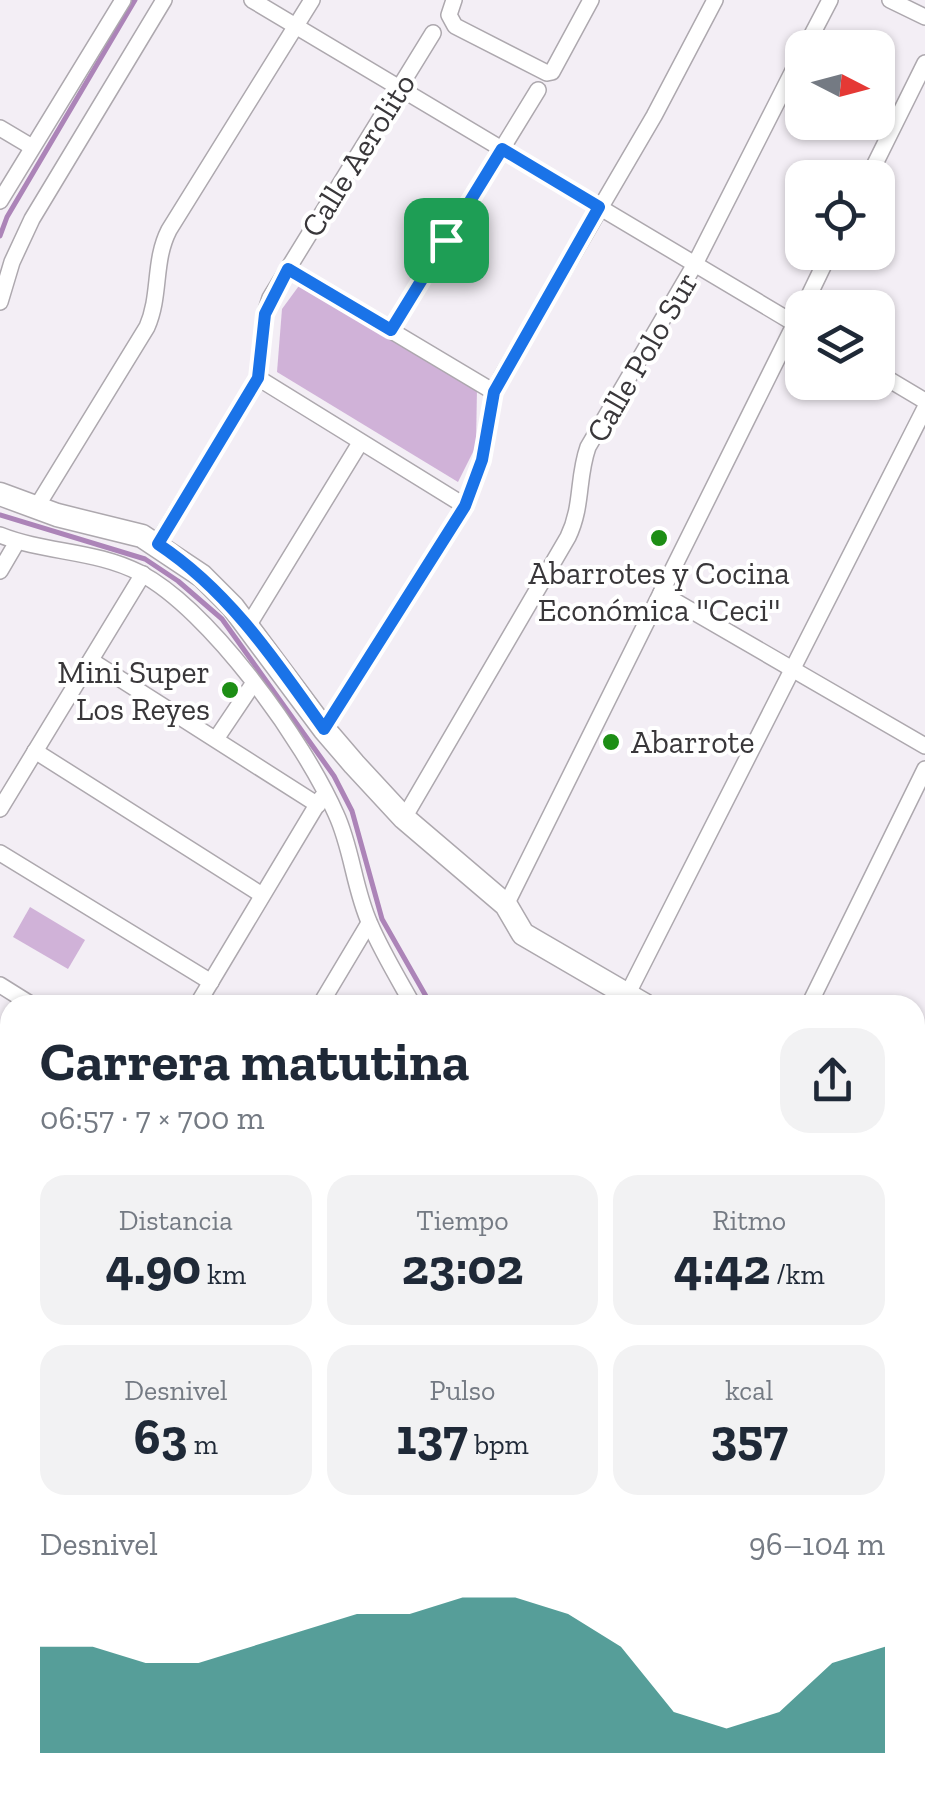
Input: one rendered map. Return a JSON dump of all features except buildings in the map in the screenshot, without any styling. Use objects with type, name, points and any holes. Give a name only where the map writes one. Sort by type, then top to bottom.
[{"type":"street","points":[[0,201],[123,0]]},
{"type":"street","points":[[0,302],[12,262],[32,219],[164,0]]},
{"type":"street","points":[[252,0],[695,264],[785,309]]},
{"type":"street","points":[[36,508],[147,326],[156,303],[160,249],[165,238],[312,0]]},
{"type":"street","points":[[454,0],[449,14],[456,26],[541,72],[552,72],[591,0]]},
{"type":"street","points":[[324,729],[465,506],[482,460],[494,392],[654,116],[715,0]]},
{"type":"street","name":"Calle Polo Sur","points":[[814,30],[830,0]]},
{"type":"street","points":[[890,0],[925,17]]},
{"type":"street","name":"Calle Aerolito","points":[[158,544],[258,378],[265,314],[288,269],[433,32]]},
{"type":"street","points":[[877,160],[925,63]]},
{"type":"street","name":"Calle Polo Sur","points":[[404,818],[568,538],[578,517],[588,447],[695,264],[785,87]]},
{"type":"street","points":[[391,330],[538,90]]},
{"type":"street","points":[[0,128],[32,147]]},
{"type":"street","points":[[288,269],[494,392]]},
{"type":"street","points":[[506,904],[785,349]]},
{"type":"street","points":[[258,378],[465,506]]},
{"type":"street","points":[[635,995],[792,668],[925,405],[895,385]]},
{"type":"street","points":[[248,626],[360,443]]},
{"type":"street","points":[[0,494],[158,544],[202,576],[248,626],[324,729],[404,818],[506,904],[523,934],[621,995]]},
{"type":"street","points":[[0,535],[94,557],[142,574],[196,615],[254,684],[321,798],[338,818],[369,923],[408,995]]},
{"type":"street","points":[[0,571],[17,542]]},
{"type":"street","points":[[0,809],[142,574]]},
{"type":"street","points":[[661,593],[925,746]]},
{"type":"street","points":[[92,661],[216,739],[321,798]]},
{"type":"street","points":[[216,739],[254,684]]},
{"type":"street","points":[[35,751],[262,896]]},
{"type":"street","points":[[814,995],[925,769]]},
{"type":"street","points":[[203,995],[321,798]]},
{"type":"street","points":[[0,854],[210,982]]},
{"type":"street","points":[[326,995],[369,923]]},
{"type":"shaded area","points":[[301,283],[477,387],[476,446],[458,482],[277,372],[282,309]]},
{"type":"shaded area","points":[[30,907],[85,940],[68,969],[13,937]]},
{"type":"waterway","points":[[0,236],[7,217],[135,0]]},
{"type":"waterway","points":[[0,515],[145,559],[222,619],[334,776],[352,811],[382,919],[425,995]]},
{"type":"place","name":"Abarrotes y Cocina Económica ''Ceci''","points":[[659,538]]},
{"type":"place","name":"Mini Super Los Reyes","points":[[230,690]]},
{"type":"place","name":"Abarrote","points":[[611,742]]},
{"type":"route","points":[[502,149],[599,207],[494,392],[482,460],[465,506],[324,729],[233,608],[202,576],[158,544],[258,378],[265,314],[288,269],[391,330],[446,240],[502,149]]}]
